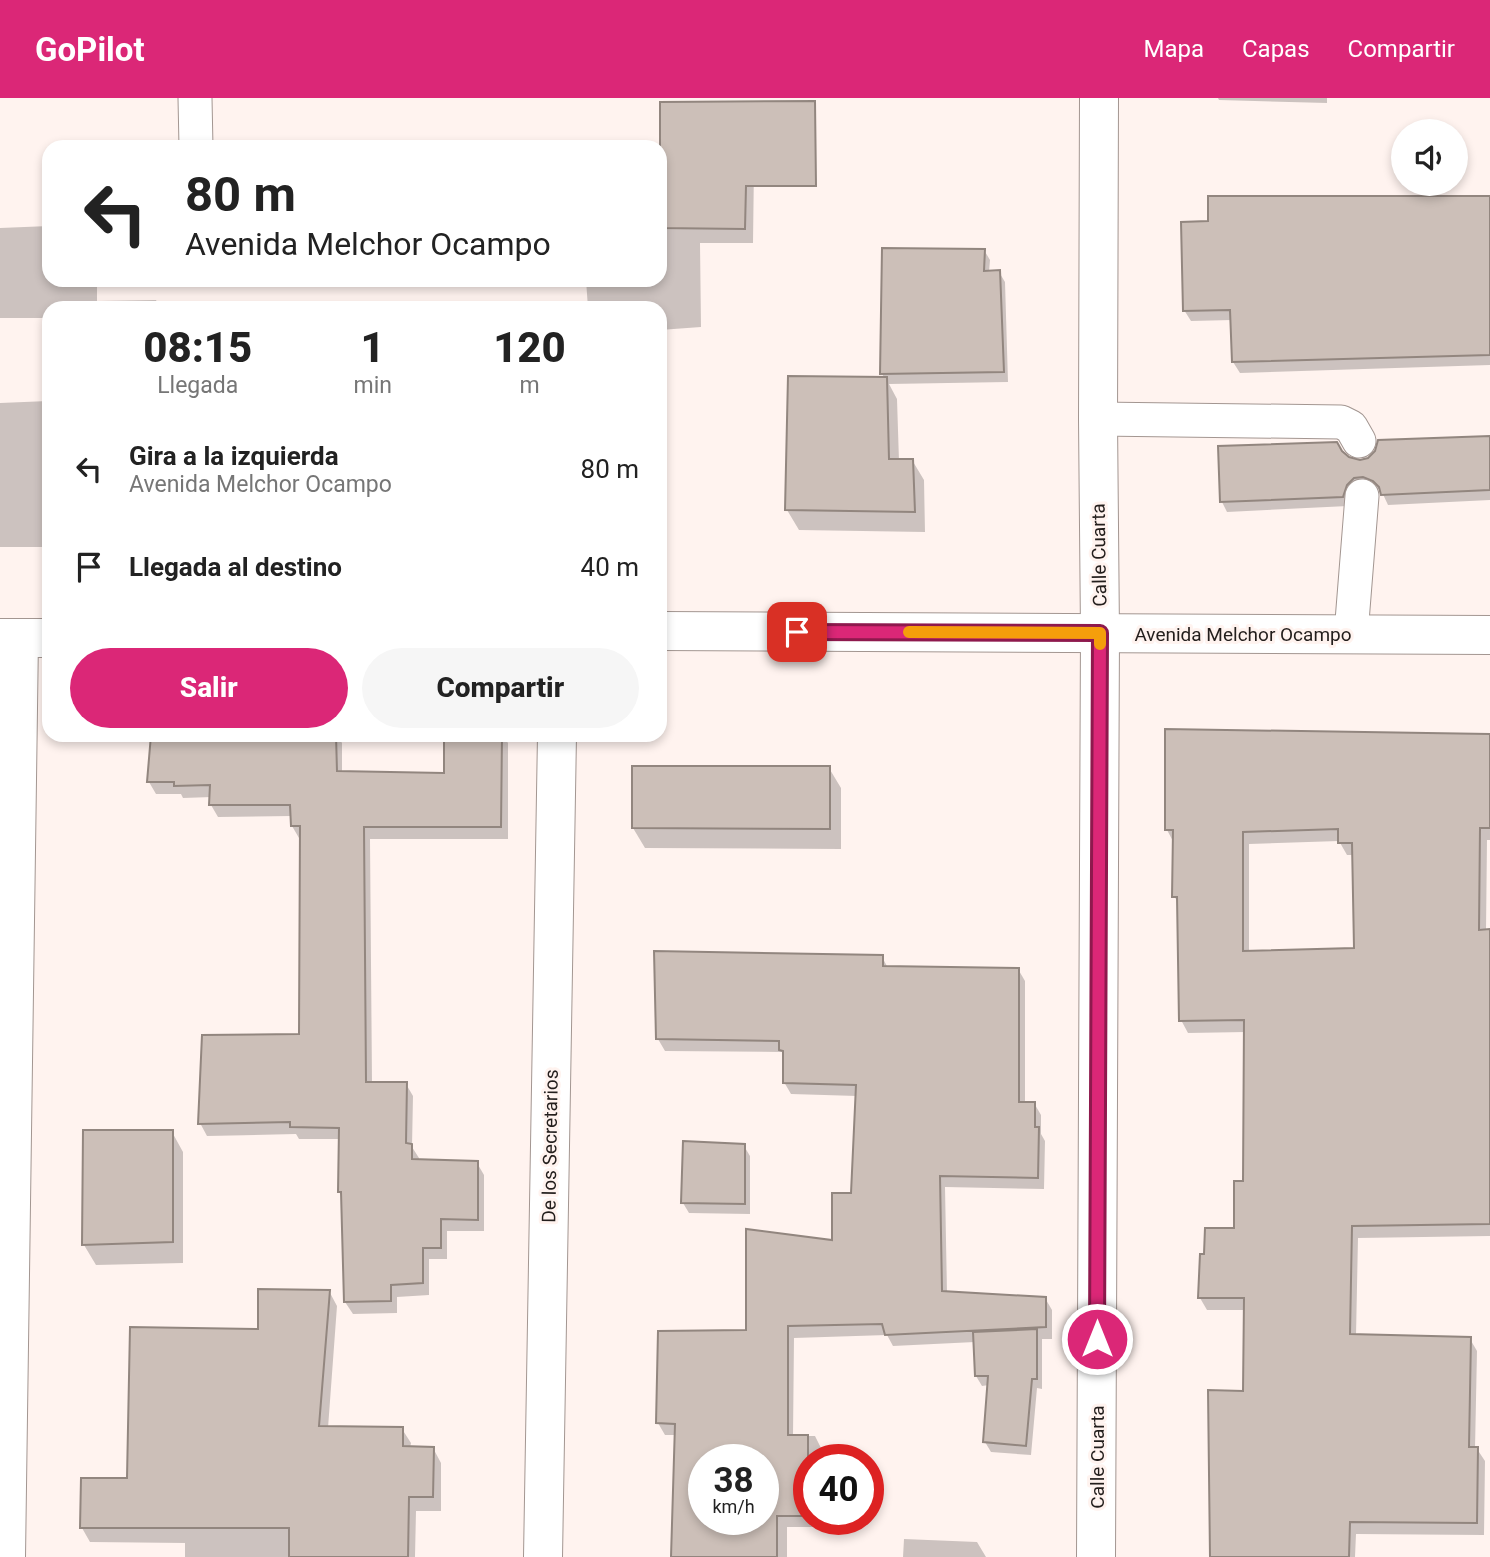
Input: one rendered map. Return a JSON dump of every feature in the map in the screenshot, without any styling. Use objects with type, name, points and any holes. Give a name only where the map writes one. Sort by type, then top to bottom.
[{"type":"street","name":"Calle Cuarta","points":[[1096,1557],[1100,633],[1099,98]]},
{"type":"street","name":"Avenida Melchor Ocampo","points":[[667,631],[1490,635]]},
{"type":"street","points":[[6,1557],[23,638]]},
{"type":"street","name":"De los Secretarios","points":[[543,1557],[557,742]]},
{"type":"lane","points":[[195,98],[197,140]]},
{"type":"lane","points":[[1098,419],[1341,422],[1351,427],[1359,441]]},
{"type":"lane","points":[[1351,634],[1362,496]]},
{"type":"building","points":[[815,101],[816,186],[746,186],[745,229],[667,228],[667,140],[660,140],[660,102]]},
{"type":"building","points":[[1208,196],[1490,196],[1490,355],[1232,362],[1230,310],[1183,311],[1181,222],[1208,221]]},
{"type":"building","points":[[882,248],[985,249],[984,271],[1000,270],[1004,372],[880,374]]},
{"type":"building","points":[[788,376],[887,377],[889,459],[913,459],[915,512],[785,510]]},
{"type":"building","points":[[1490,436],[1490,490],[1381,495],[1379,487],[1373,481],[1363,477],[1354,478],[1347,485],[1343,497],[1220,502],[1218,446],[1337,442],[1349,457],[1360,460],[1368,458],[1375,451],[1378,440]]},
{"type":"building","points":[[1165,729],[1490,734],[1490,828],[1480,828],[1479,930],[1490,929],[1490,1224],[1352,1226],[1350,1334],[1471,1337],[1469,1447],[1478,1447],[1477,1523],[1350,1522],[1349,1557],[1210,1557],[1208,1390],[1243,1391],[1244,1298],[1198,1298],[1200,1254],[1204,1254],[1205,1228],[1234,1228],[1234,1181],[1243,1181],[1244,1020],[1179,1021],[1177,897],[1172,897],[1173,830],[1165,830]],"holes":[[[1338,829],[1338,843],[1352,843],[1354,948],[1243,951],[1243,832]]]},
{"type":"building","points":[[150,742],[336,742],[337,771],[444,773],[444,742],[502,742],[501,827],[364,827],[366,1082],[407,1082],[406,1143],[412,1144],[412,1159],[478,1161],[478,1220],[441,1219],[441,1248],[423,1248],[423,1283],[391,1285],[391,1301],[344,1302],[341,1192],[338,1192],[339,1128],[290,1127],[290,1122],[198,1124],[202,1035],[299,1034],[300,826],[291,826],[290,805],[209,805],[210,785],[174,786],[174,782],[147,782]]},
{"type":"building","points":[[632,766],[830,766],[830,829],[632,828]]},
{"type":"building","points":[[654,951],[883,955],[883,966],[1019,968],[1019,1102],[1035,1102],[1035,1127],[1039,1127],[1038,1178],[940,1176],[942,1291],[1046,1297],[1046,1327],[885,1335],[882,1324],[788,1326],[788,1435],[808,1435],[808,1444],[793,1444],[793,1516],[779,1516],[779,1444],[688,1444],[688,1535],[777,1535],[777,1557],[671,1557],[675,1424],[656,1423],[658,1331],[746,1330],[746,1229],[832,1240],[832,1193],[851,1193],[856,1085],[783,1083],[783,1051],[779,1050],[779,1041],[656,1039]]},
{"type":"building","points":[[83,1130],[173,1130],[173,1242],[82,1245]]},
{"type":"building","points":[[683,1141],[745,1144],[745,1204],[681,1203]]},
{"type":"building","points":[[258,1289],[330,1290],[319,1426],[403,1427],[403,1446],[434,1447],[433,1497],[409,1497],[408,1557],[289,1557],[289,1528],[80,1528],[81,1478],[127,1478],[130,1327],[258,1329]]},
{"type":"building","points":[[1037,1329],[1037,1379],[1032,1379],[1026,1446],[983,1442],[988,1376],[975,1376],[973,1332]]},
{"type":"slow traffic","points":[[909,632],[1100,633],[1100,644]]},
{"type":"route","points":[[797,632],[1100,633],[1097,1339]]}]
